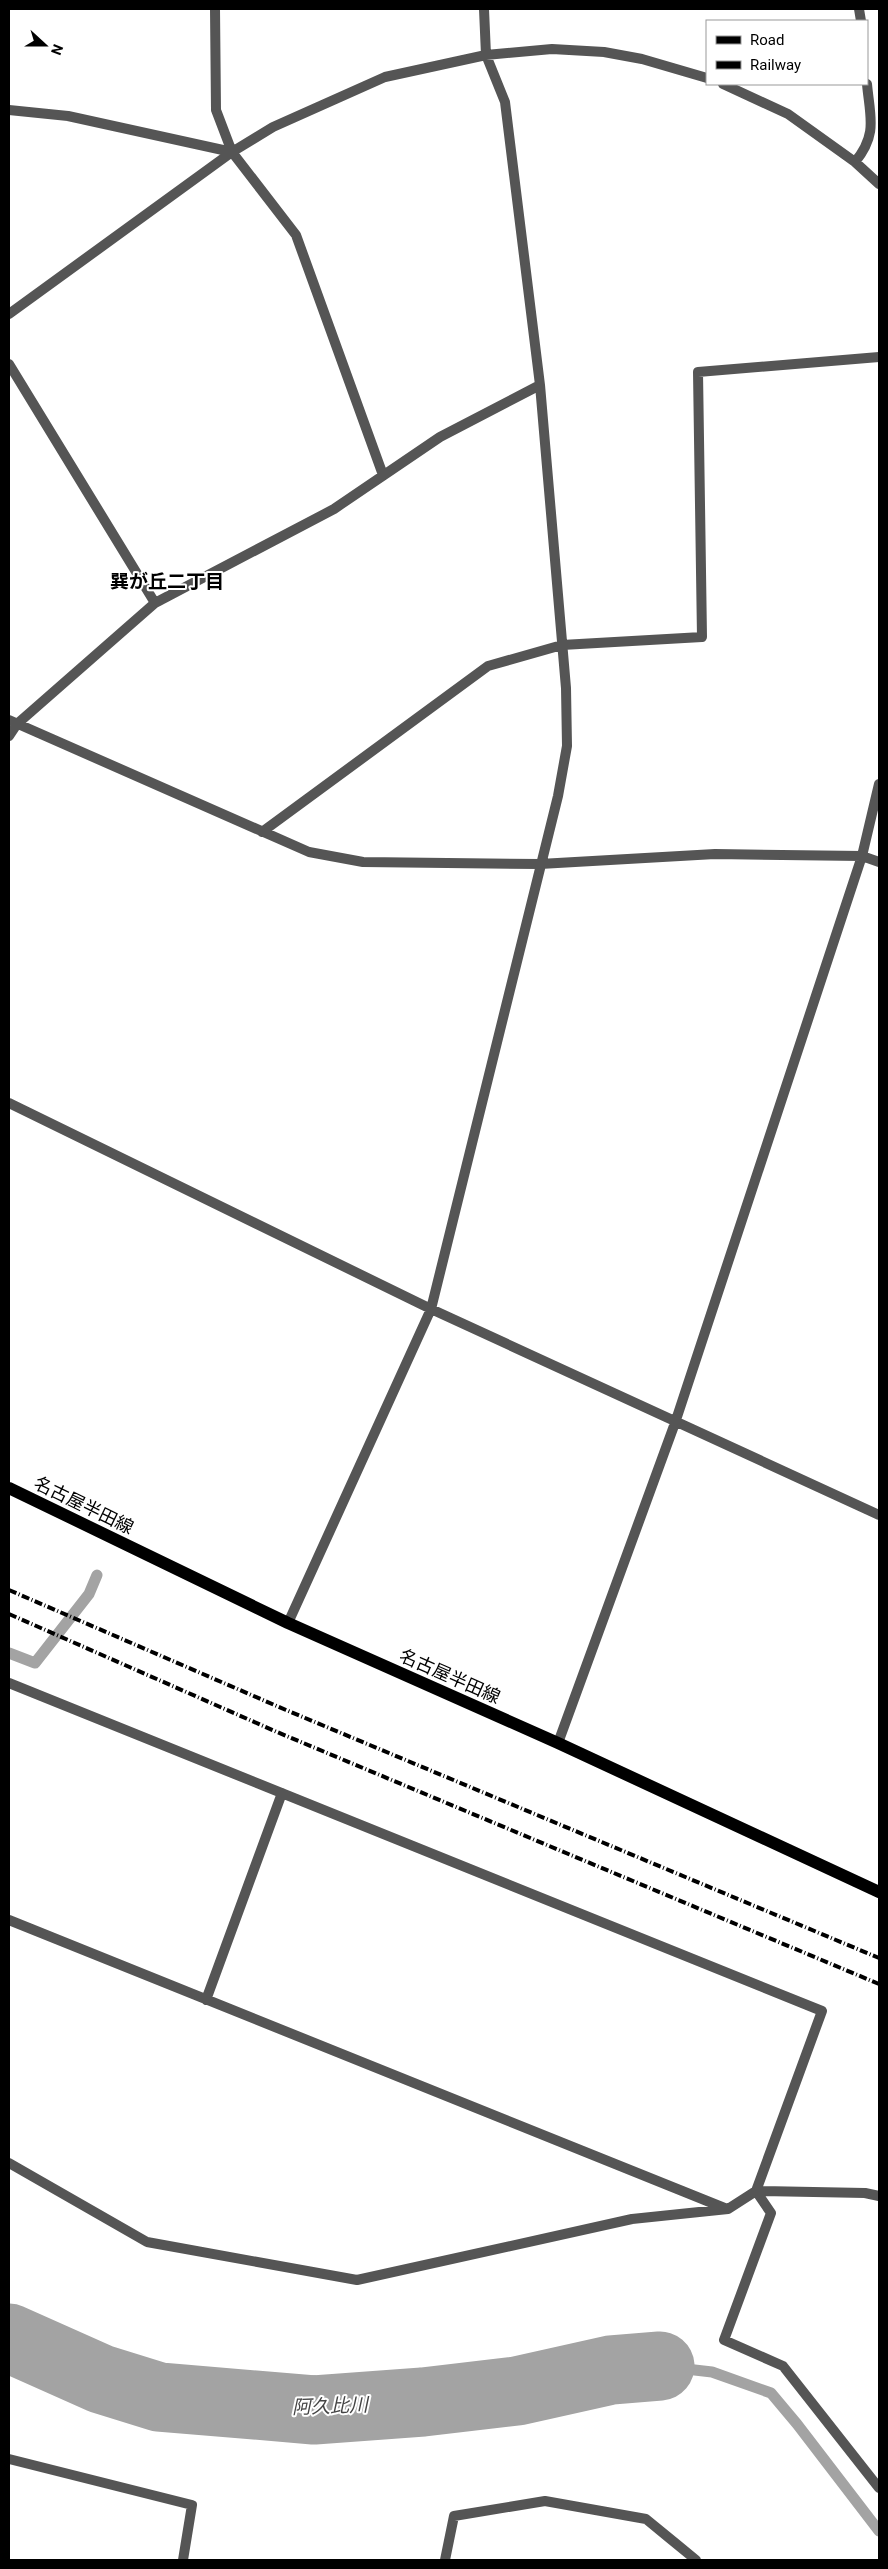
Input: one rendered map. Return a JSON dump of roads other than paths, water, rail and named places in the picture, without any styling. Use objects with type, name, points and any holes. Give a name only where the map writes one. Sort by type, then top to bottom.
[{"type":"main road","name":"名古屋半田線","points":[[9,1488],[288,1623],[558,1743],[879,1892]]},
{"type":"street","points":[[216,9],[216,110],[232,152],[296,235],[383,476]]},
{"type":"street","points":[[288,1623],[431,1309],[558,796],[567,746],[562,645],[540,385],[505,102],[486,55],[484,9]]},
{"type":"street","points":[[9,314],[232,152],[273,127],[385,77],[486,55],[552,49],[604,52],[642,59],[706,78]]},
{"type":"street","points":[[725,85],[788,114],[856,162],[879,184]]},
{"type":"street","points":[[856,162],[866,149],[872,134],[867,85]]},
{"type":"street","points":[[9,110],[68,116],[232,152]]},
{"type":"street","points":[[262,832],[488,666],[562,645],[702,637],[698,372],[879,357]]},
{"type":"street","points":[[9,364],[155,603]]},
{"type":"street","points":[[9,736],[13,722],[155,603],[334,508],[440,437],[540,385]]},
{"type":"street","points":[[13,722],[309,852],[363,862],[540,864],[715,854],[862,856],[879,862]]},
{"type":"street","points":[[558,1743],[675,1423],[862,856],[879,784]]},
{"type":"street","points":[[9,1103],[431,1309],[675,1423],[879,1515]]},
{"type":"street","points":[[9,1682],[822,2010],[756,2191]]},
{"type":"street","points":[[206,2000],[282,1792]]},
{"type":"street","points":[[9,1920],[728,2210]]},
{"type":"street","points":[[9,2163],[147,2242],[357,2280],[632,2219],[728,2210],[756,2191],[865,2193],[879,2196]]},
{"type":"street","points":[[756,2191],[771,2213],[724,2340],[783,2366],[879,2488]]},
{"type":"street","points":[[9,2459],[192,2505],[183,2560]]},
{"type":"street","points":[[445,2560],[454,2516],[545,2501],[646,2519],[696,2560]]},
{"type":"waterway","points":[[9,1653],[35,1663],[89,1594],[97,1575]]},
{"type":"waterway","name":"阿久比川","points":[[9,2338],[101,2379],[159,2397],[314,2410],[423,2402],[517,2391],[611,2370],[660,2366]]},
{"type":"waterway","points":[[660,2366],[712,2372],[771,2393],[879,2531]]},
{"type":"railway","points":[[9,1590],[286,1710],[879,1958]]},
{"type":"railway","points":[[9,1614],[277,1732],[879,1984]]},
{"type":"district","name":"巽が丘二丁目","points":[[167,581]]}]
